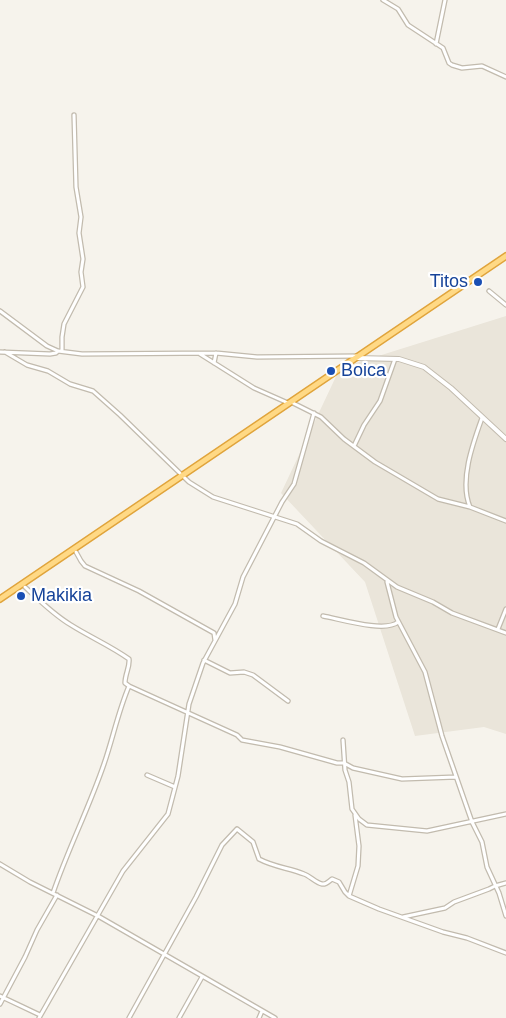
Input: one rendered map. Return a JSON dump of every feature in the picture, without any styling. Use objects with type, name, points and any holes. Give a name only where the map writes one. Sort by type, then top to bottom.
[{"type":"highway","points":[[0,599],[506,256]]},
{"type":"street","points":[[383,0],[398,9],[408,25],[444,50],[452,66],[462,68],[482,66],[506,77]]},
{"type":"street","points":[[436,44],[445,0]]},
{"type":"street","points":[[60,351],[64,324],[83,290],[79,233],[80,217],[76,187],[74,115]]},
{"type":"street","points":[[489,292],[506,305]]},
{"type":"street","points":[[0,312],[47,346],[60,351],[90,354],[216,353],[258,357],[395,359],[430,370],[506,439]]},
{"type":"street","points":[[0,352],[50,354],[60,351]]},
{"type":"street","points":[[5,352],[27,366],[48,371],[70,384],[93,391],[196,488],[219,500],[297,524],[320,541],[370,567],[387,581],[408,592],[433,602],[452,613],[506,633]]},
{"type":"street","points":[[214,363],[216,353]]},
{"type":"street","points":[[199,354],[254,388],[290,402],[326,420],[344,439],[375,462],[438,500],[470,507],[506,522]]},
{"type":"street","points":[[354,446],[364,425],[380,401],[395,359]]},
{"type":"street","points":[[2,997],[39,1017],[123,871],[168,814],[175,787],[188,712],[204,660],[235,604],[243,577],[282,502],[294,484],[314,413]]},
{"type":"street","points":[[470,507],[466,494],[467,475],[472,450],[482,418]]},
{"type":"street","points":[[76,552],[80,561],[85,566],[196,622],[214,633],[215,641]]},
{"type":"street","points":[[387,581],[398,622],[426,672],[442,736],[472,822],[482,842],[487,868],[506,916]]},
{"type":"street","points":[[25,587],[53,613],[129,659],[130,664],[125,676],[125,682],[129,686],[149,697],[159,699],[237,735],[242,740],[344,763],[353,768],[402,779],[456,776]]},
{"type":"street","points":[[498,629],[506,609]]},
{"type":"street","points":[[323,616],[381,627],[394,625],[398,622]]},
{"type":"street","points":[[204,660],[230,673],[244,672],[253,675],[288,701]]},
{"type":"street","points":[[53,893],[104,762],[129,686]]},
{"type":"street","points":[[343,740],[344,763],[349,782],[352,809],[364,823],[370,826],[423,831],[506,814]]},
{"type":"street","points":[[147,776],[175,787]]},
{"type":"street","points":[[349,896],[358,866],[359,846],[355,814]]},
{"type":"street","points":[[129,1018],[222,846],[237,829],[253,842],[259,859],[272,866],[302,873],[320,883],[326,884],[332,879],[336,880],[349,896],[402,918],[467,938],[506,953]]},
{"type":"street","points":[[0,864],[98,916],[275,1018]]},
{"type":"street","points":[[402,918],[445,908],[454,902],[506,883]]},
{"type":"street","points":[[0,1004],[37,930],[57,895]]},
{"type":"street","points":[[179,1018],[202,977]]},
{"type":"street","points":[[258,1018],[262,1011]]},
{"type":"shaded area","points":[[506,316],[506,734],[484,727],[415,736],[365,582],[281,493],[340,368]]},
{"type":"place","name":"Titos","points":[[478,282]]},
{"type":"place","name":"Boica","points":[[331,371]]},
{"type":"place","name":"Makikia","points":[[21,596]]}]
